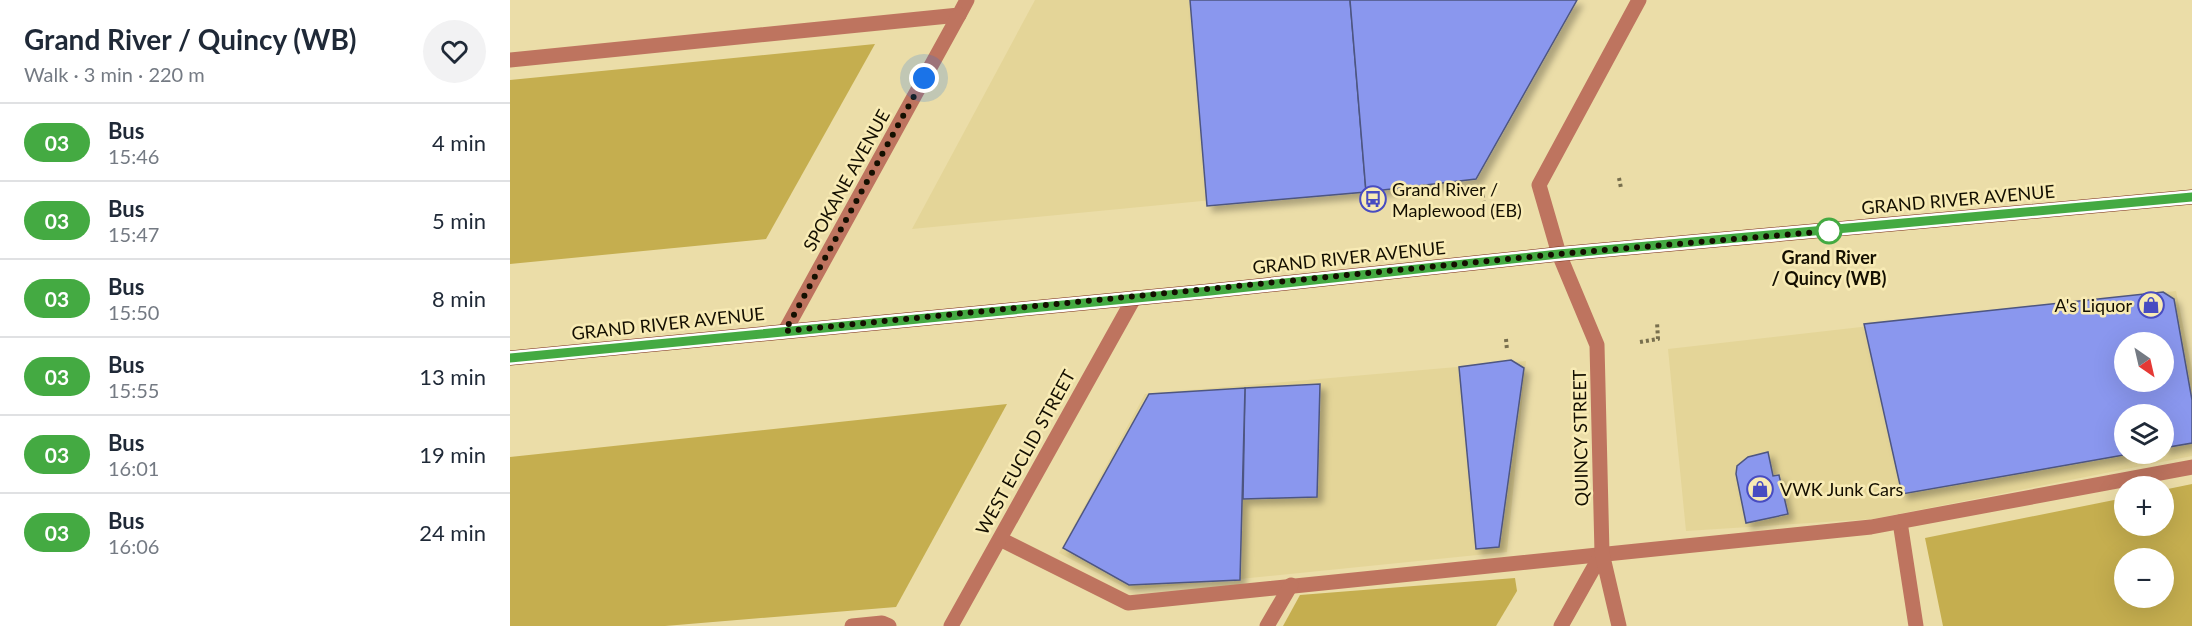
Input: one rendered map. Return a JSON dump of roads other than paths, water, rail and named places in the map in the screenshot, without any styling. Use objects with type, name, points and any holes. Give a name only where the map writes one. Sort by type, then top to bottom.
[{"type":"main road","name":"GRAND RIVER AVENUE","points":[[510,358],[1134,298],[1559,254],[2192,197]]},
{"type":"street","name":"SPOKANE AVENUE","points":[[785,331],[967,0]]},
{"type":"street","name":"QUINCY STREET","points":[[1619,626],[1602,553],[1597,345],[1559,254],[1539,184],[1639,0]]},
{"type":"street","points":[[510,60],[959,15]]},
{"type":"street","name":"WEST EUCLID STREET","points":[[951,626],[1134,298]]},
{"type":"street","points":[[1000,538],[1128,603],[1871,527],[2192,467]]},
{"type":"street","points":[[1900,522],[1916,626]]},
{"type":"street","points":[[1561,626],[1602,553]]},
{"type":"street","points":[[1267,626],[1291,585]]},
{"type":"street","points":[[852,626],[882,623],[889,626]]},
{"type":"place","name":"Grand River / Maplewood (EB)","points":[[1373,199]]},
{"type":"place","name":"Grand River / Quincy (WB)","points":[[1829,231]]},
{"type":"place","name":"A's Liquor","points":[[2151,305]]},
{"type":"place","name":"VWK Junk Cars","points":[[1760,489]]}]
